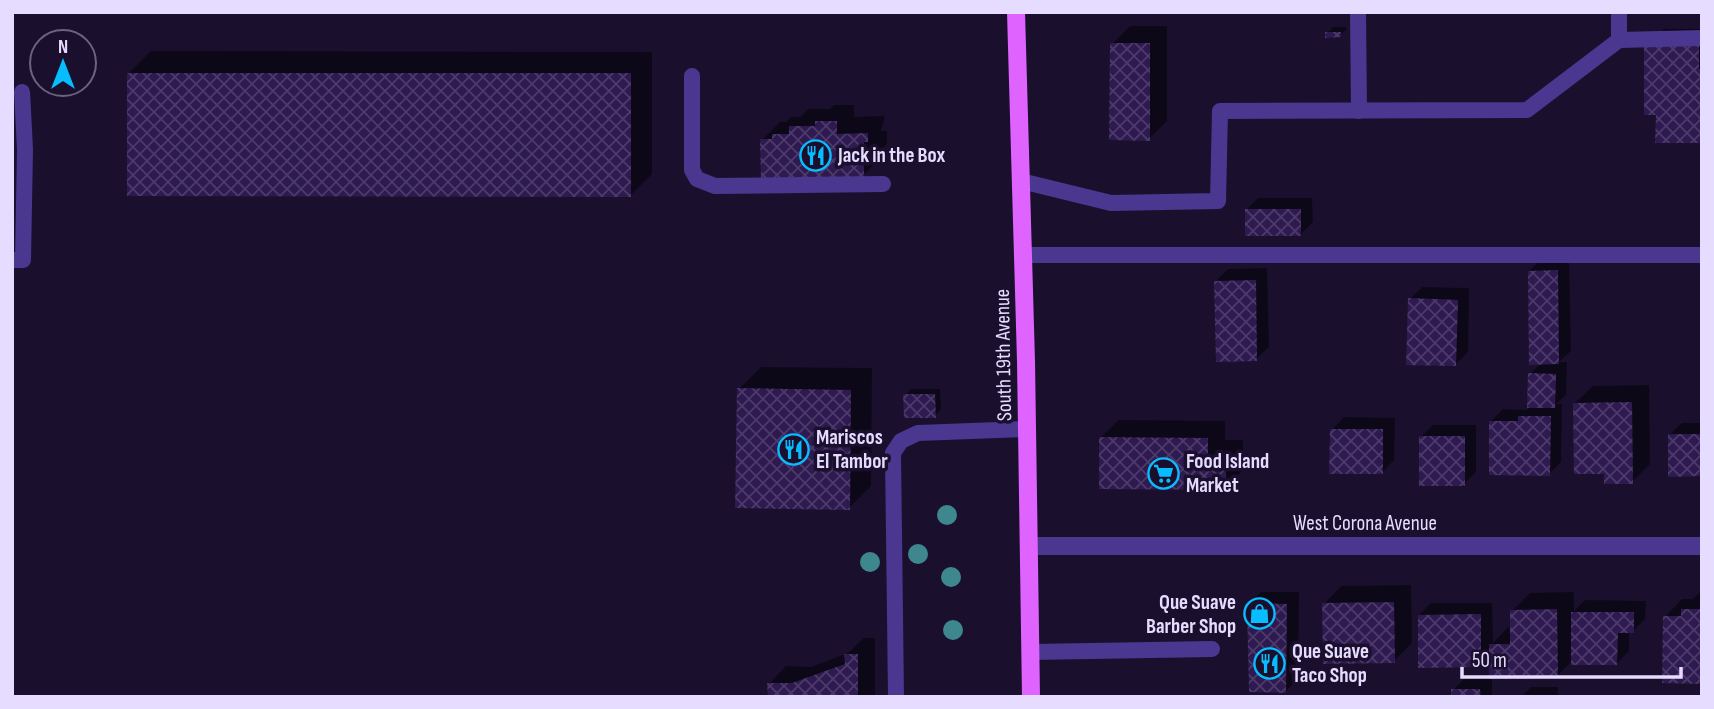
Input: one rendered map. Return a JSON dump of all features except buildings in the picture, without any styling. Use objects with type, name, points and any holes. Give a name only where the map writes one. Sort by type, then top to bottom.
[{"type":"main road","name":"South 19th Avenue","points":[[1016,12],[1031,697]]},
{"type":"street","name":"West Corona Avenue","points":[[1029,546],[1702,546]]},
{"type":"lane","points":[[1358,12],[1359,111]]},
{"type":"lane","points":[[1619,12],[1619,40]]},
{"type":"lane","points":[[1021,181],[1111,203],[1218,201],[1220,111],[1527,110],[1619,40],[1702,38]]},
{"type":"lane","points":[[692,76],[692,170],[697,179],[715,186],[883,184]]},
{"type":"lane","points":[[12,260],[23,260],[25,149],[22,92]]},
{"type":"lane","points":[[1023,255],[1702,255]]},
{"type":"lane","points":[[896,697],[892,453],[901,441],[918,433],[1027,429]]},
{"type":"lane","points":[[1030,652],[1212,649]]},
{"type":"place","name":"Jack in the Box","points":[[815,155]]},
{"type":"place","name":"Mariscos El Tambor","points":[[793,449]]},
{"type":"place","name":"Food Island Market","points":[[1163,473]]},
{"type":"place","name":"Que Suave Barber Shop","points":[[1259,614]]},
{"type":"place","name":"Que Suave Taco Shop","points":[[1269,663]]}]
